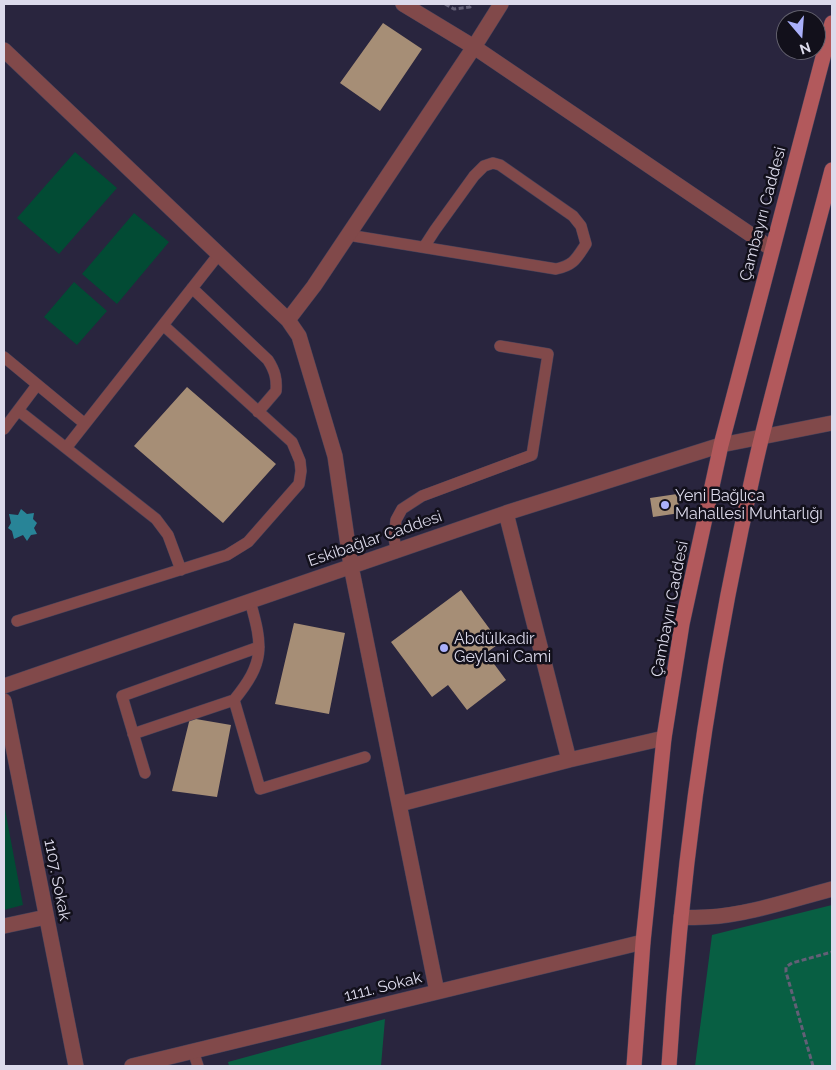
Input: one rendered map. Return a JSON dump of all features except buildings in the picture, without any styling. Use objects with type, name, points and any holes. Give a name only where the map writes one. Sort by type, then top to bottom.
[{"type":"main road","name":"Çambayırı Caddesi","points":[[634,1066],[643,942],[664,738],[682,624],[720,445],[832,23]]},
{"type":"main road","points":[[669,1066],[681,917],[699,768],[715,662],[761,437],[832,170]]},
{"type":"street","points":[[404,4],[474,47],[772,249]]},
{"type":"street","points":[[288,320],[314,286],[501,4]]},
{"type":"street","points":[[4,50],[288,320],[299,336],[335,456],[351,566],[437,992]]},
{"type":"street","name":"Eskibağlar Caddesi","points":[[4,686],[396,550],[720,445],[832,423]]},
{"type":"street","points":[[506,513],[569,760]]},
{"type":"street","name":"1107. Sokak","points":[[4,701],[76,1066]]},
{"type":"street","points":[[400,804],[569,760],[664,738]]},
{"type":"street","points":[[681,917],[700,919],[726,916],[832,889]]},
{"type":"street","points":[[4,926],[46,917]]},
{"type":"street","name":"1111. Sokak","points":[[132,1066],[643,942]]},
{"type":"lane","points":[[348,235],[556,269],[569,266],[576,260],[586,244],[581,226],[573,216],[500,165],[493,163],[484,166],[474,176],[424,247]]},
{"type":"lane","points":[[66,448],[218,254]]},
{"type":"lane","points":[[192,288],[268,360],[273,368],[276,377],[276,391],[258,412]]},
{"type":"lane","points":[[17,622],[227,555],[248,542],[299,484],[300,462],[292,442],[163,325]]},
{"type":"lane","points":[[396,550],[394,537],[396,520],[402,509],[422,496],[532,455],[548,354],[500,346]]},
{"type":"lane","points":[[4,357],[85,424]]},
{"type":"lane","points":[[4,429],[37,385]]},
{"type":"lane","points":[[19,410],[156,519],[172,543],[181,570]]},
{"type":"lane","points":[[133,734],[234,700],[252,676],[259,657],[259,634],[250,601]]},
{"type":"lane","points":[[145,774],[122,696],[259,647]]},
{"type":"lane","points":[[234,700],[260,789],[365,757]]},
{"type":"lane","points":[[193,1051],[198,1066]]},
{"type":"path","points":[[445,4],[454,10],[470,7],[472,4]]},
{"type":"path","points":[[813,1066],[786,967],[792,963],[832,952]]},
{"type":"green space","points":[[75,152],[117,188],[59,254],[17,218]]},
{"type":"green space","points":[[134,213],[169,242],[117,304],[82,274]]},
{"type":"green space","points":[[74,282],[107,311],[77,345],[44,317]]},
{"type":"green space","points":[[4,804],[23,905],[4,910]]},
{"type":"green space","points":[[832,905],[832,1066],[695,1066],[712,935]]},
{"type":"green space","points":[[385,1019],[381,1066],[229,1066],[228,1062]]},
{"type":"water","points":[[21,509],[27,514],[34,513],[33,519],[37,523],[34,528],[37,534],[31,535],[27,541],[23,535],[14,539],[12,531],[8,528],[11,523],[9,514],[18,515]]},
{"type":"place","name":"Yeni Bağlıca Mahallesi Muhtarlığı","points":[[665,505]]},
{"type":"place","name":"Abdülkadir Geylani Cami","points":[[444,648]]}]
